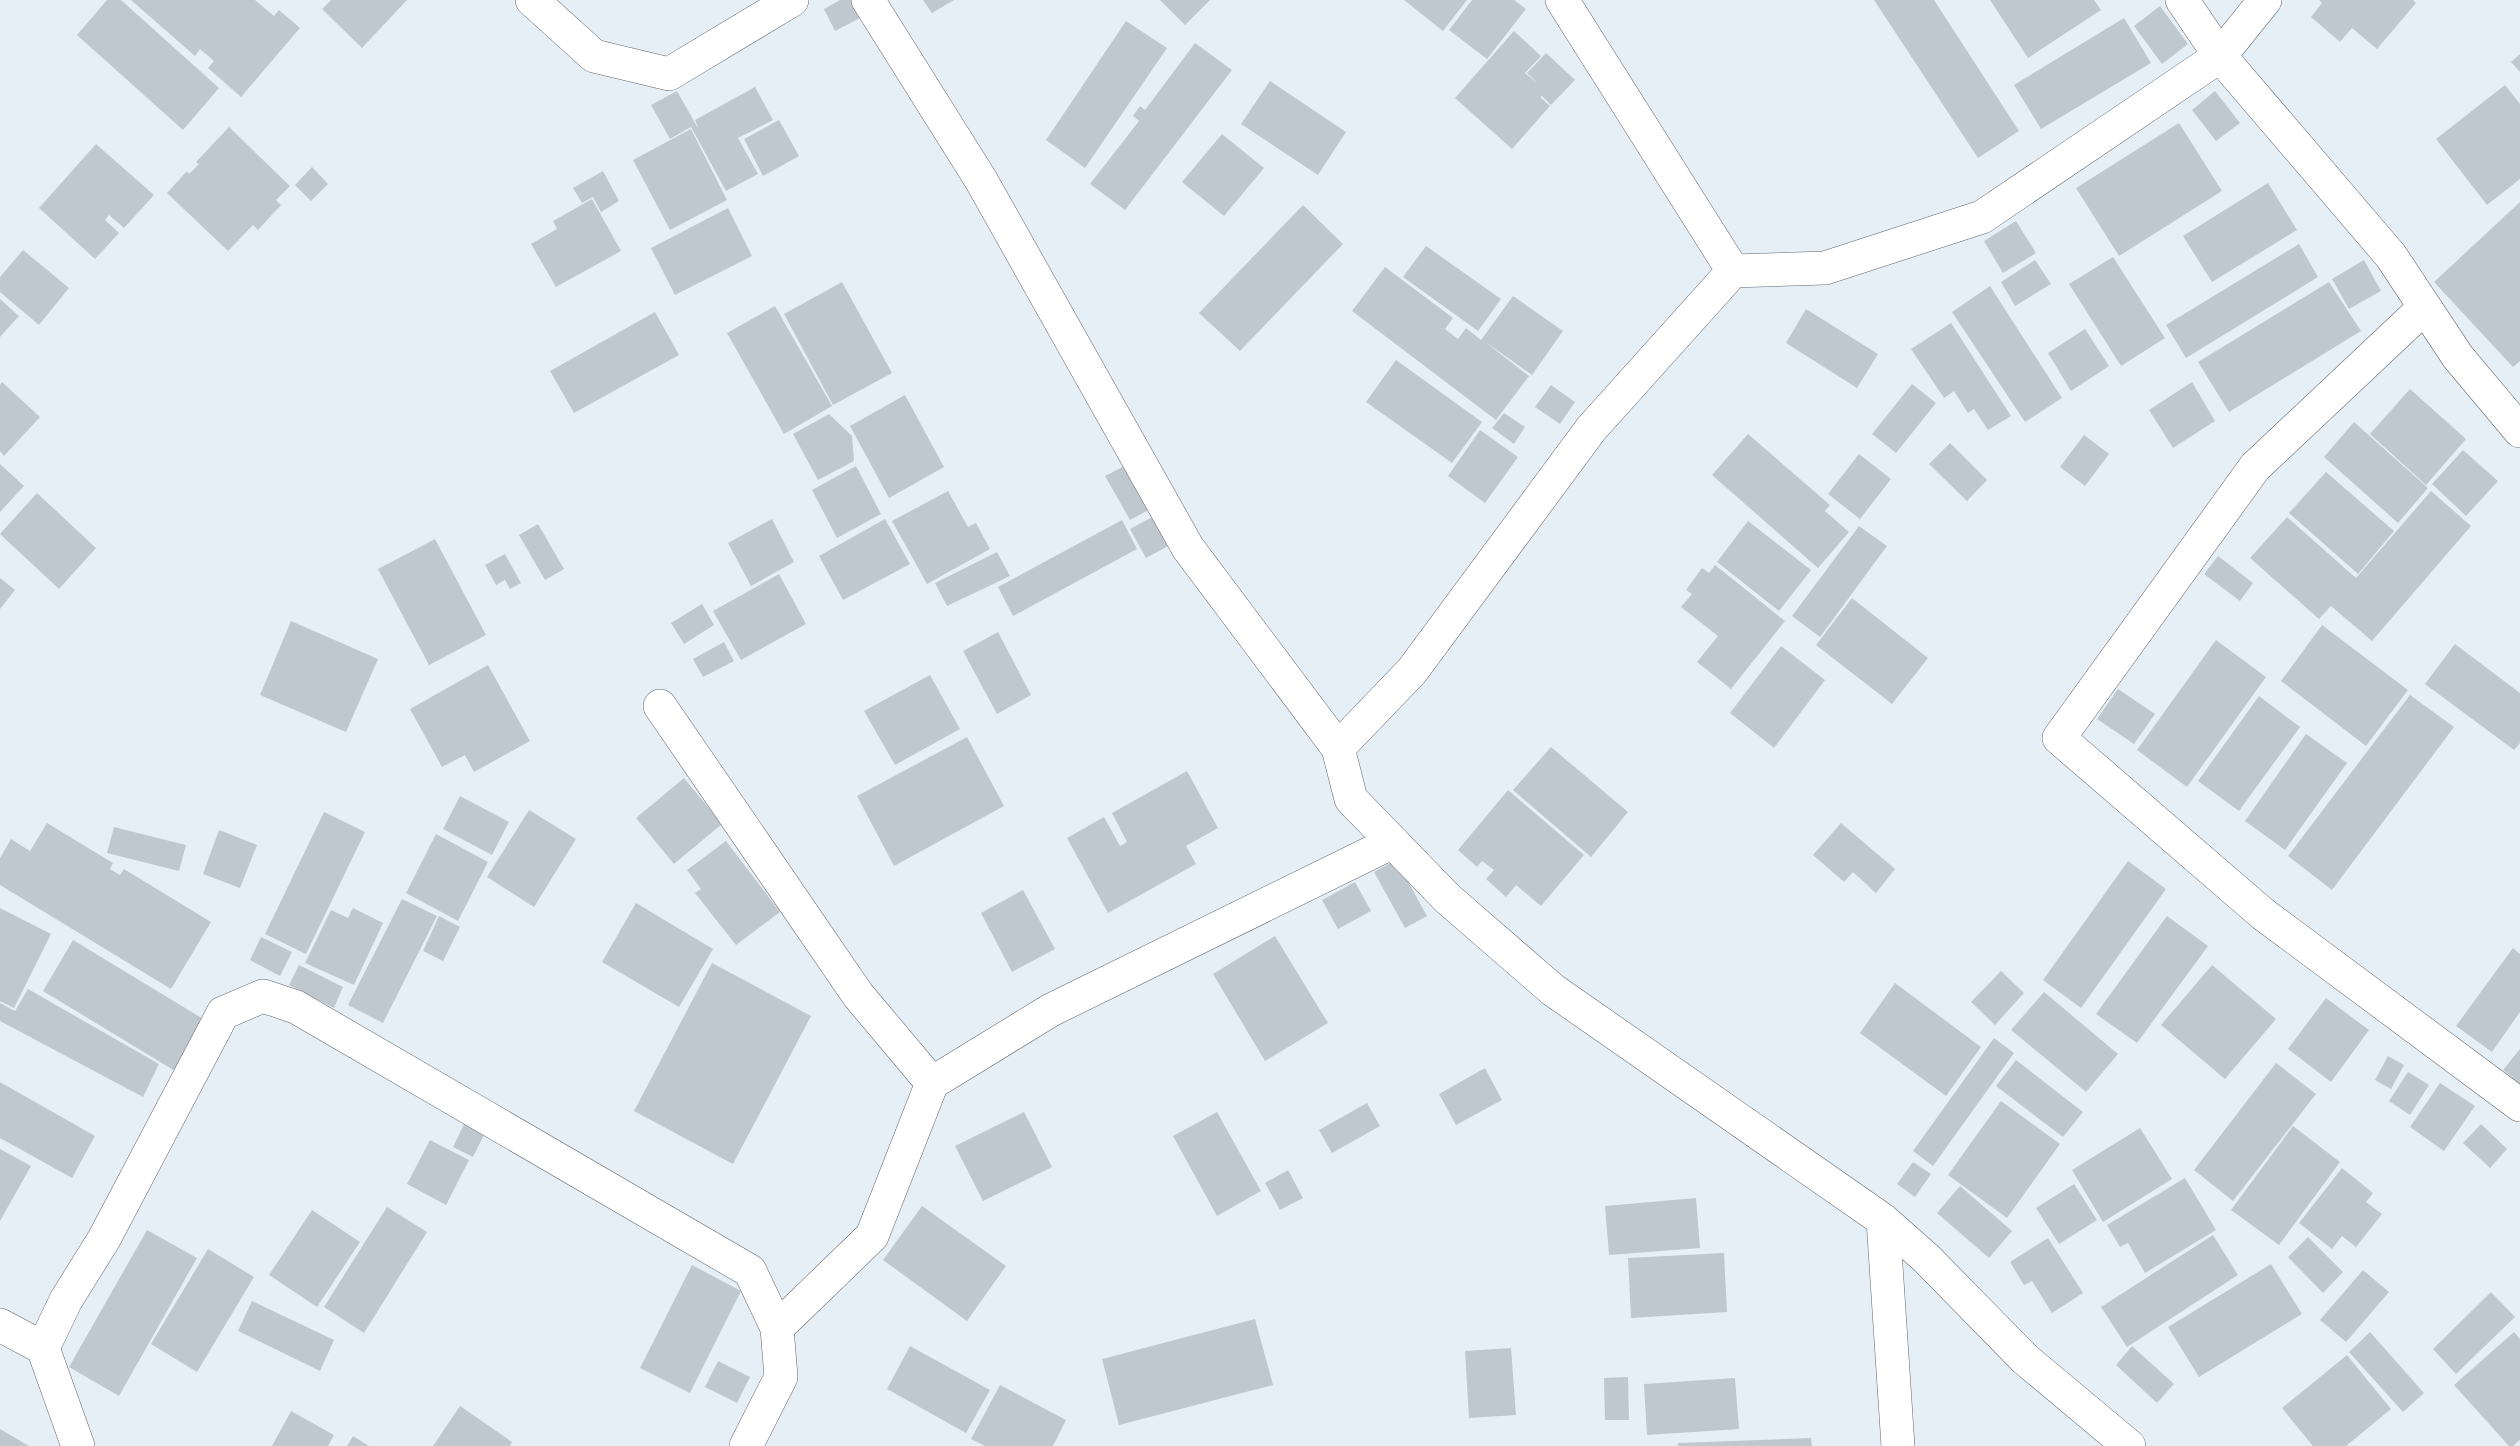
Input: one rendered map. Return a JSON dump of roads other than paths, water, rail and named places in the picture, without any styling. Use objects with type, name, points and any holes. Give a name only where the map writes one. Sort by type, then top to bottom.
[{"type":"street","points":[[532,0],[594,56],[669,74],[792,0]]},
{"type":"street","points":[[868,0],[981,180],[1188,548],[1338,748],[1351,799],[1448,899],[1553,990],[1882,1221],[1926,1258],[2025,1359],[2129,1446]]},
{"type":"street","points":[[1562,0],[1733,272]]},
{"type":"street","points":[[2182,0],[2220,56],[2391,256],[2458,357],[2520,431]]},
{"type":"street","points":[[1338,748],[1412,671],[1592,429],[1733,272],[1825,268],[1982,217],[2220,56],[2265,0]]},
{"type":"street","points":[[2425,307],[2255,467],[2059,738],[2263,914],[2520,1105]]},
{"type":"street","points":[[660,706],[858,995],[932,1083]]},
{"type":"street","points":[[777,1328],[872,1236],[932,1083],[1051,1010],[1393,843]]},
{"type":"street","points":[[43,1348],[66,1300],[104,1239],[223,1013],[263,996],[296,1007],[750,1271],[777,1328],[781,1377],[746,1446]]},
{"type":"street","points":[[1882,1221],[1898,1446]]},
{"type":"street","points":[[0,1325],[43,1348],[78,1446]]}]
